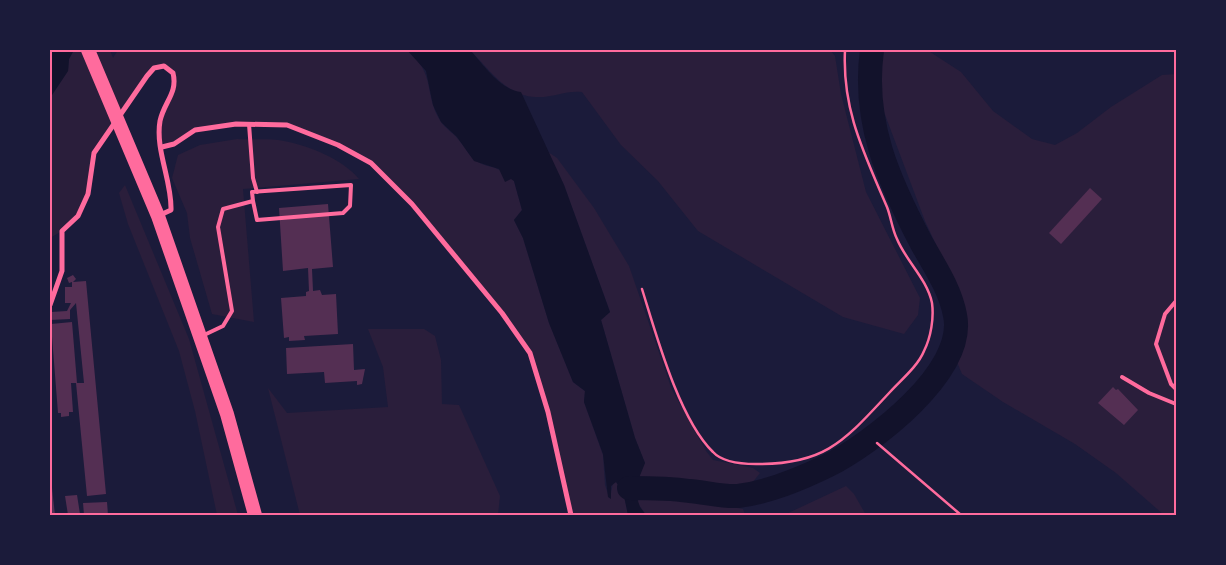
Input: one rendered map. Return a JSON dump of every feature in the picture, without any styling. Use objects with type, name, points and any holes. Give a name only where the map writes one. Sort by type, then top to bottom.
[{"type":"highway","points":[[88,50],[158,216],[227,414],[255,515]]},
{"type":"street","points":[[50,305],[62,271],[62,231],[78,216],[88,194],[94,153],[146,76],[154,68],[164,66],[172,73],[176,84],[160,120],[162,147],[172,193],[171,210],[158,216]]},
{"type":"street","points":[[162,147],[174,144],[195,130],[249,124],[287,125],[338,145],[371,163],[412,204],[502,313],[530,353],[548,412],[571,515]]},
{"type":"lane","points":[[249,124],[253,178],[257,192]]},
{"type":"lane","points":[[351,185],[350,206],[343,213],[256,220],[253,201],[252,192],[351,185]]},
{"type":"lane","points":[[200,337],[223,326],[232,311],[218,227],[223,210],[253,201]]},
{"type":"lane","points":[[1176,301],[1165,314],[1156,344],[1171,384],[1176,389]]},
{"type":"lane","points":[[1122,377],[1149,393],[1176,404]]},
{"type":"path","points":[[642,289],[684,407],[700,436],[714,454],[734,462],[793,464],[830,449],[848,436],[910,370],[924,353],[933,317],[932,302],[927,289],[897,240],[890,214],[853,123],[846,92],[845,50]]},
{"type":"path","points":[[876,443],[961,515]]},
{"type":"shaded area","points":[[50,50],[74,50],[69,59],[68,71],[50,98]]},
{"type":"shaded area","points":[[74,50],[110,50],[113,58],[118,50],[407,50],[416,59],[426,76],[432,102],[443,124],[476,161],[496,168],[501,171],[504,179],[511,178],[514,181],[522,210],[514,220],[523,238],[549,323],[573,382],[585,391],[584,402],[603,455],[605,485],[608,494],[611,493],[613,483],[616,482],[623,491],[628,515],[571,515],[548,412],[530,353],[502,313],[412,204],[371,163],[338,145],[287,125],[236,124],[195,130],[174,144],[162,147],[161,119],[173,91],[174,79],[164,67],[154,68],[94,153],[88,194],[78,216],[62,231],[50,238],[50,98],[68,71],[69,59]]},
{"type":"shaded area","points":[[407,50],[470,50],[499,82],[506,87],[521,92],[564,185],[610,312],[601,320],[635,438],[645,463],[639,478],[643,484],[636,495],[640,507],[646,515],[628,515],[623,491],[616,482],[611,486],[611,499],[608,497],[603,454],[584,402],[585,391],[573,382],[549,323],[523,238],[514,220],[522,210],[514,181],[511,179],[505,182],[499,169],[474,161],[457,137],[441,122],[433,105],[426,71]]},
{"type":"shaded area","points":[[470,50],[830,50],[835,56],[841,94],[866,192],[920,298],[918,315],[904,334],[843,317],[698,231],[658,181],[621,145],[582,92],[536,97],[516,92],[491,73]]},
{"type":"shaded area","points":[[881,50],[927,50],[961,72],[993,111],[1032,139],[1055,145],[1077,133],[1111,107],[1162,75],[1176,74],[1176,515],[1164,515],[1116,473],[1075,444],[1003,402],[962,374],[957,362],[964,335],[959,294],[925,221],[884,112],[877,80],[878,55]]},
{"type":"shaded area","points":[[237,139],[278,140],[304,146],[325,154],[344,165],[359,179],[243,189],[254,322],[212,314],[190,238],[187,213],[172,178],[178,155],[200,145]]},
{"type":"shaded area","points":[[548,152],[557,158],[594,208],[629,266],[672,390],[706,451],[713,460],[753,468],[760,473],[752,483],[736,487],[710,488],[692,482],[674,485],[655,483],[649,485],[639,481],[640,470],[645,463],[635,438],[601,320],[610,312],[564,185]]},
{"type":"shaded area","points":[[125,185],[189,339],[238,515],[217,515],[195,411],[179,351],[128,224],[119,193]]},
{"type":"shaded area","points":[[368,329],[424,329],[435,336],[441,360],[442,404],[459,405],[500,496],[498,515],[300,515],[268,388],[287,413],[388,407],[383,367]]},
{"type":"shaded area","points":[[846,486],[854,494],[866,515],[784,515]]},
{"type":"shaded area","points":[[653,493],[676,494],[743,509],[745,515],[646,515],[637,502],[642,496]]},
{"type":"building","points":[[1090,188],[1102,199],[1061,244],[1049,233]]},
{"type":"building","points":[[328,204],[333,267],[312,269],[313,291],[320,290],[322,295],[336,294],[338,334],[304,336],[305,340],[289,341],[289,337],[284,338],[281,298],[306,296],[306,292],[309,291],[308,268],[283,271],[279,208]]},
{"type":"building","points":[[73,275],[76,279],[73,282],[86,281],[106,494],[87,496],[76,383],[84,383],[76,303],[70,310],[70,319],[50,320],[51,312],[67,311],[71,303],[65,303],[65,287],[72,287],[72,282],[69,283],[67,278]]},
{"type":"building","points":[[72,322],[77,383],[71,383],[73,412],[69,412],[69,416],[61,417],[61,413],[58,413],[51,324]]},
{"type":"building","points":[[353,344],[354,370],[365,369],[362,384],[357,385],[357,381],[325,383],[324,372],[287,374],[286,348]]},
{"type":"building","points":[[1113,387],[1116,390],[1118,389],[1138,410],[1124,425],[1098,403]]},
{"type":"building","points":[[51,479],[55,515],[50,515]]},
{"type":"building","points":[[77,495],[80,514],[68,515],[65,496]]},
{"type":"building","points":[[107,502],[108,515],[84,515],[83,503]]},
{"type":"waterway","points":[[629,488],[674,489],[738,496],[761,492],[794,481],[846,456],[890,424],[912,404],[931,382],[946,360],[955,337],[953,305],[946,287],[899,197],[881,151],[871,102],[872,50]]}]
